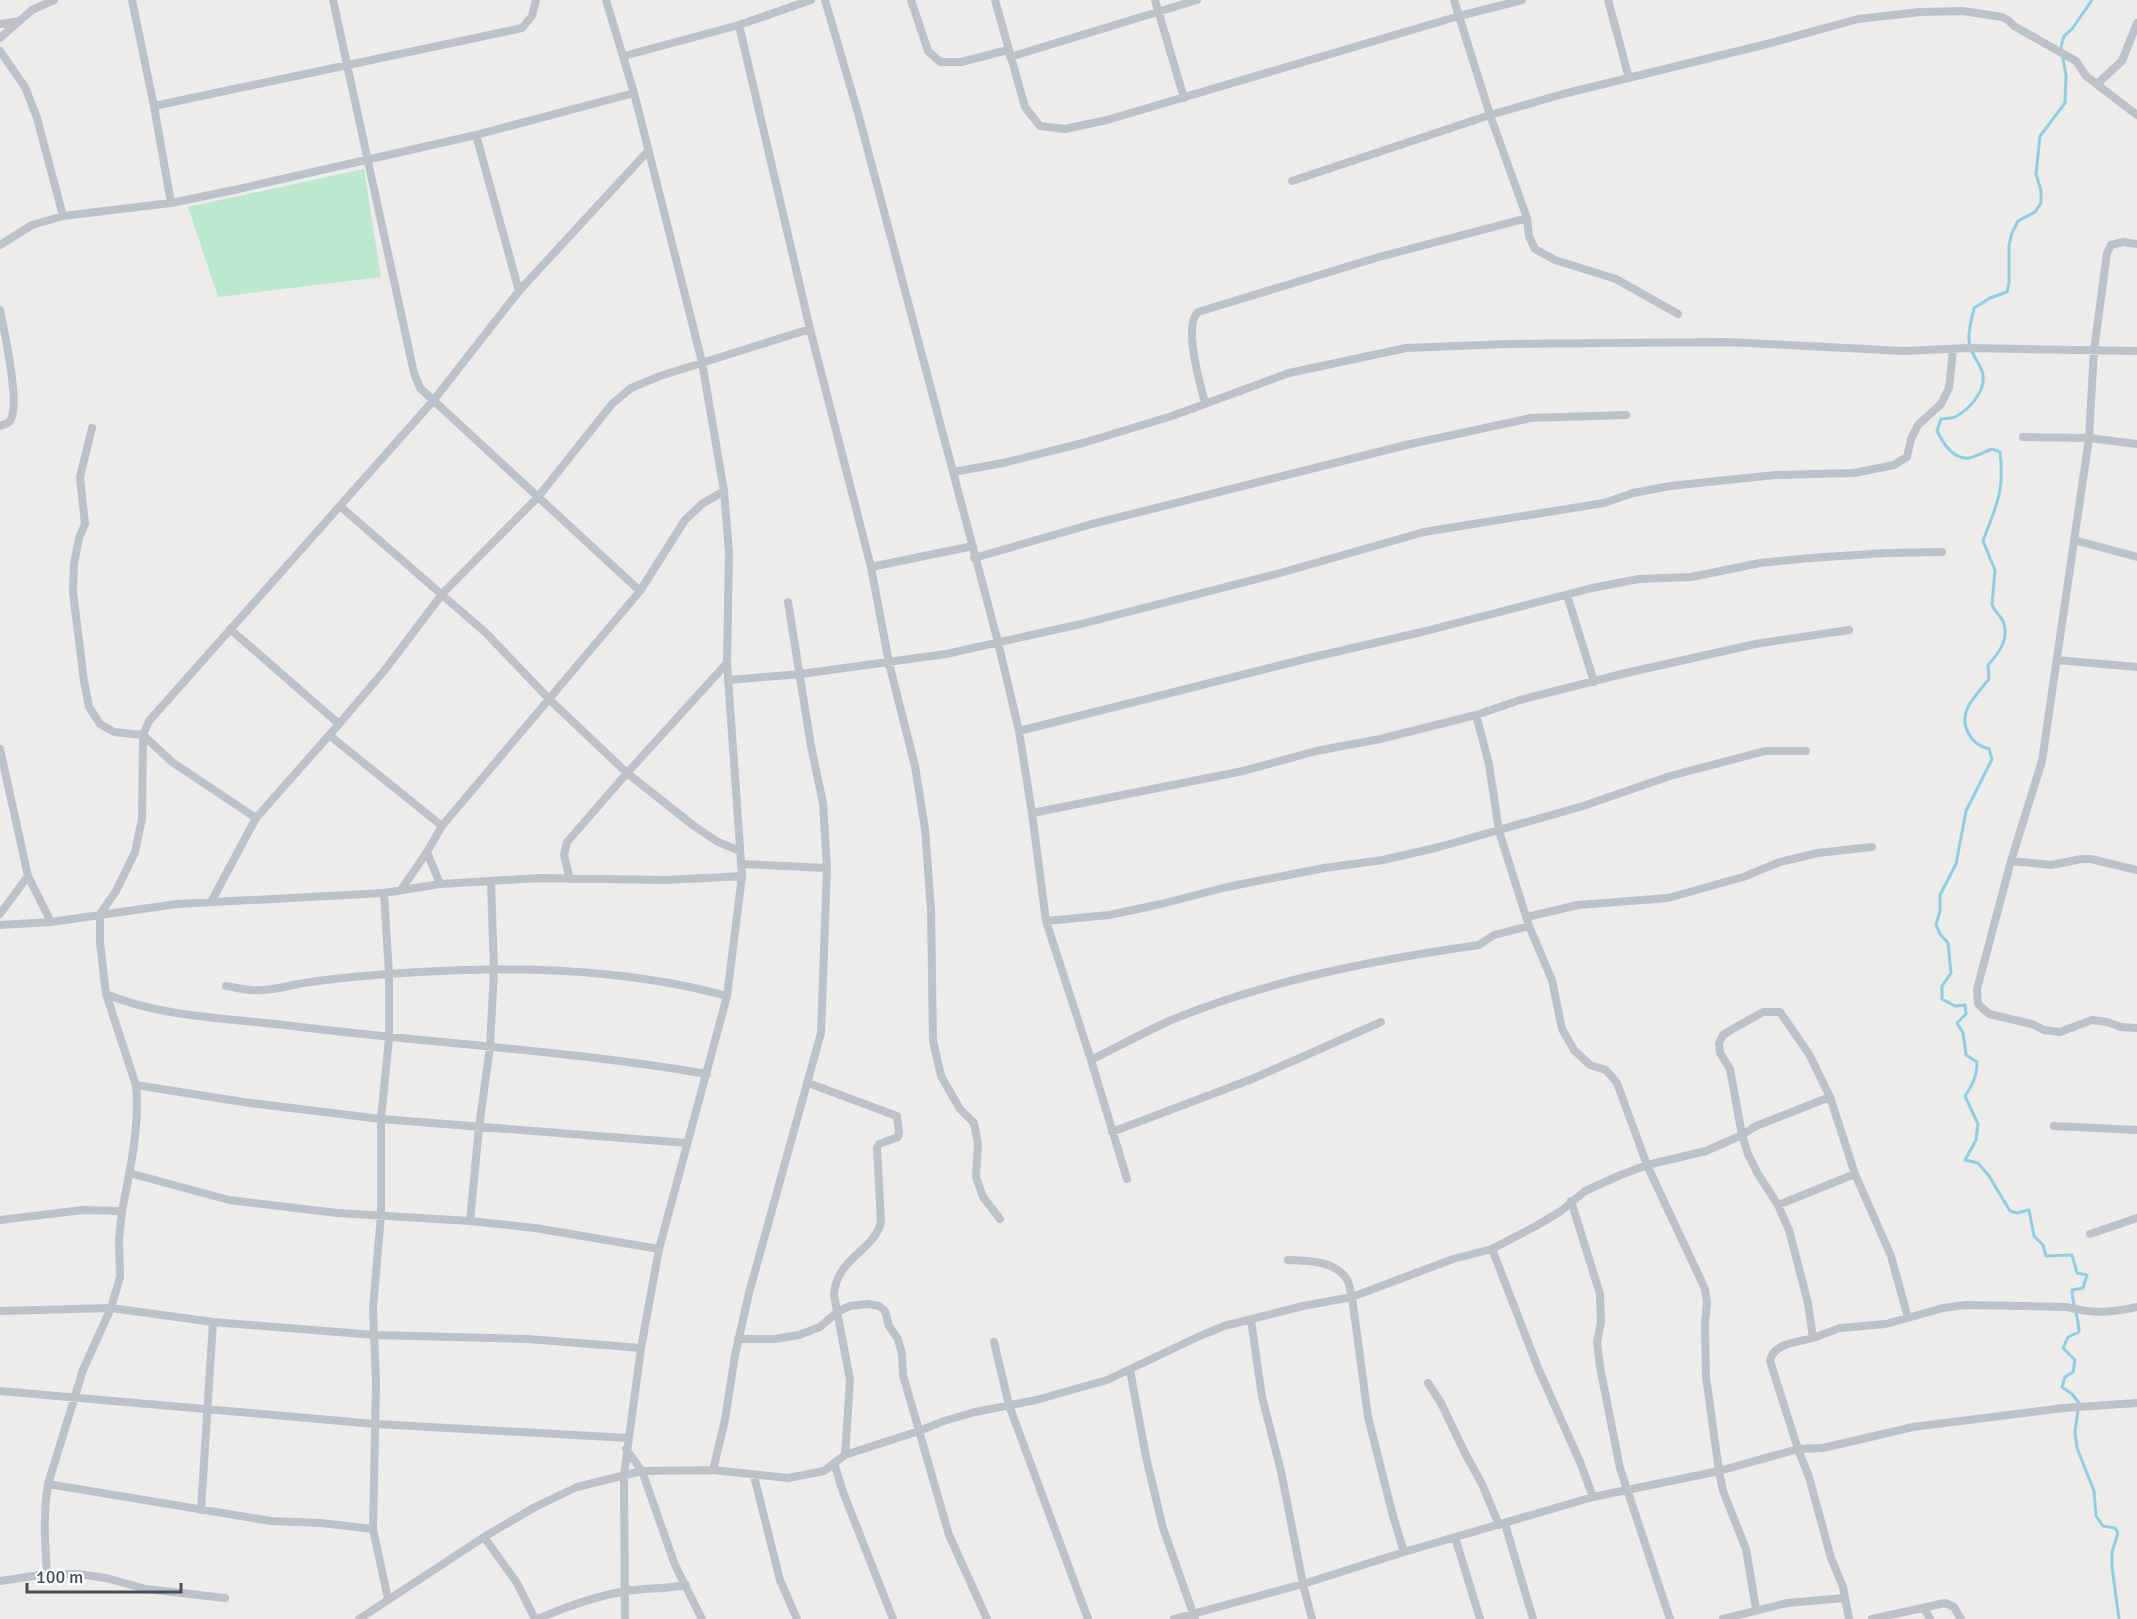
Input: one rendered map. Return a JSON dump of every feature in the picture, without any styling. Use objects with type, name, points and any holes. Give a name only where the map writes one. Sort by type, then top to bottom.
[{"type":"street","points":[[0,38],[38,6],[54,0]]},
{"type":"street","points":[[132,0],[171,203]]},
{"type":"street","points":[[333,0],[414,373],[420,388],[640,591]]},
{"type":"street","points":[[154,106],[522,28],[532,16],[536,0]]},
{"type":"street","points":[[606,0],[634,93],[702,362],[724,491],[729,564],[727,663],[742,876],[727,996],[659,1249],[641,1348],[624,1475],[626,1619]]},
{"type":"street","points":[[624,56],[739,25],[811,0]]},
{"type":"street","points":[[825,0],[858,113],[998,642],[1019,731],[1046,921],[1127,1179]]},
{"type":"street","points":[[911,0],[928,51],[940,62],[961,62],[1009,54],[1197,0]]},
{"type":"street","points":[[995,0],[1025,107],[1040,126],[1065,129],[1107,120],[1459,16],[1522,0]]},
{"type":"street","points":[[1155,0],[1184,98]]},
{"type":"street","points":[[1454,0],[1490,115],[1527,218],[1535,249],[1555,260],[1616,279],[1678,314]]},
{"type":"street","points":[[1608,0],[1629,78]]},
{"type":"street","points":[[1292,181],[1490,115],[1858,19],[1920,12],[1963,11],[2008,20],[2014,26],[2076,61],[2086,76],[2137,115]]},
{"type":"street","points":[[0,24],[19,21]]},
{"type":"street","points":[[2097,84],[2122,61],[2137,23]]},
{"type":"street","points":[[739,25],[810,329],[871,567],[889,663],[915,766],[925,830],[931,910],[933,1041],[940,1076],[960,1109],[974,1123],[978,1144],[976,1177],[983,1197],[1000,1219]]},
{"type":"street","points":[[0,51],[25,87],[37,118],[63,216]]},
{"type":"street","points":[[0,245],[32,225],[63,216],[171,203],[367,161],[634,93]]},
{"type":"street","points":[[476,135],[519,291]]},
{"type":"street","points":[[47,1574],[45,1530],[48,1484],[83,1370],[111,1308],[120,1276],[119,1240],[138,1100],[136,1085],[106,994],[100,943],[100,914],[116,891],[135,852],[142,819],[143,735],[149,721],[433,401],[519,291],[649,150]]},
{"type":"street","points":[[1204,403],[1194,360],[1192,323],[1193,316],[1198,312],[1380,257],[1527,218]]},
{"type":"street","points":[[2137,244],[2123,242],[2111,245],[2107,253],[2094,350],[2089,438],[2042,761],[2011,861],[1977,989],[1978,1004],[1989,1014],[2032,1024],[2044,1030],[2060,1032],[2092,1020],[2121,1027],[2137,1028]]},
{"type":"street","points":[[0,310],[2,335],[12,372],[13,416],[9,423],[0,426]]},
{"type":"street","points":[[211,902],[256,818],[384,671],[443,594],[538,497],[612,404],[631,388],[660,376],[810,329]]},
{"type":"street","points":[[953,472],[1003,463],[1083,443],[1172,416],[1289,373],[1406,348],[1727,342],[1904,351],[1998,348],[2137,351]]},
{"type":"street","points":[[728,680],[801,674],[945,654],[1081,624],[1258,579],[1424,532],[1604,503],[1633,493],[1670,486],[1775,475],[1854,473],[1894,465],[1907,457],[1911,439],[1918,425],[1941,404],[1949,388],[1953,350]]},
{"type":"street","points":[[974,558],[1092,524],[1406,445],[1531,418],[1626,415]]},
{"type":"street","points":[[92,428],[80,477],[85,524],[79,538],[73,592],[89,707],[99,724],[114,732],[143,735],[172,762],[256,818]]},
{"type":"street","points":[[2023,437],[2089,438],[2137,444]]},
{"type":"street","points":[[401,890],[428,852],[442,826],[640,591],[686,520],[702,504],[724,491]]},
{"type":"street","points":[[341,507],[443,594],[507,653],[550,700],[627,773],[694,826],[718,842],[740,851]]},
{"type":"street","points":[[2074,540],[2137,557]]},
{"type":"street","points":[[871,567],[973,546]]},
{"type":"street","points":[[1019,731],[1567,594],[1639,579],[1691,577],[1760,563],[1887,553],[1942,552]]},
{"type":"street","points":[[1567,594],[1594,682]]},
{"type":"street","points":[[713,1470],[749,1293],[821,1033],[827,868],[823,803],[811,746],[788,602]]},
{"type":"street","points":[[230,629],[339,724]]},
{"type":"street","points":[[1032,813],[1243,771],[1316,751],[1380,739],[1476,715],[1520,700],[1755,644],[1849,630]]},
{"type":"street","points":[[2057,660],[2137,668]]},
{"type":"street","points":[[570,879],[564,855],[567,842],[727,663]]},
{"type":"street","points":[[1476,715],[1488,764],[1499,831],[1528,922],[1552,980],[1562,1029],[1574,1050],[1590,1065],[1606,1070],[1617,1083],[1647,1165],[1705,1288],[1707,1303],[1706,1377],[1719,1471],[1723,1491],[1746,1549],[1756,1609]]},
{"type":"street","points":[[329,735],[442,826]]},
{"type":"street","points":[[0,749],[28,876],[51,922]]},
{"type":"street","points":[[1046,921],[1109,915],[1227,887],[1395,857],[1499,831],[1670,776],[1765,751],[1806,751]]},
{"type":"street","points":[[1091,1060],[1169,1022],[1232,998],[1293,980],[1357,965],[1479,945],[1494,935],[1578,905],[1668,898],[1743,877],[1780,862],[1818,853],[1872,847]]},
{"type":"street","points":[[428,852],[440,884]]},
{"type":"street","points":[[2011,861],[2051,865],[2082,858],[2137,870]]},
{"type":"street","points":[[741,864],[827,868]]},
{"type":"street","points":[[0,914],[28,876]]},
{"type":"street","points":[[0,925],[51,922],[177,904],[384,893],[440,884],[540,878],[667,880],[742,876]]},
{"type":"street","points":[[470,1221],[490,1047],[494,970],[491,882]]},
{"type":"street","points":[[384,893],[389,974],[389,1038],[381,1119],[381,1215],[373,1308],[375,1335],[373,1529],[388,1599]]},
{"type":"street","points":[[226,986],[253,990],[389,974],[494,970],[584,972],[642,978],[727,996]]},
{"type":"street","points":[[106,994],[130,1003],[182,1013],[389,1038],[607,1059],[707,1074]]},
{"type":"street","points":[[1813,1338],[1808,1303],[1793,1246],[1779,1205],[1758,1174],[1748,1154],[1742,1135],[1730,1069],[1720,1053],[1719,1043],[1723,1035],[1763,1012],[1780,1012],[1786,1019],[1809,1054],[1830,1096],[1855,1174],[1891,1256],[1908,1318]]},
{"type":"street","points":[[1112,1132],[1252,1079],[1381,1022]]},
{"type":"street","points":[[808,1083],[875,1110],[894,1114],[898,1119],[897,1137],[879,1144],[877,1148],[881,1222],[878,1232],[840,1273],[835,1284],[834,1295],[850,1380],[844,1455]]},
{"type":"street","points":[[136,1085],[381,1119],[687,1143]]},
{"type":"street","points":[[359,1619],[484,1537],[577,1487],[642,1471],[713,1470],[788,1478],[824,1471],[844,1455],[944,1421],[1086,1387],[1130,1370],[1224,1326],[1303,1306],[1352,1297],[1453,1259],[1492,1249],[1561,1211],[1585,1191],[1647,1165],[1706,1151],[1756,1126],[1830,1096]]},
{"type":"street","points":[[2054,1126],[2137,1130]]},
{"type":"street","points":[[129,1173],[229,1200],[337,1212],[535,1228],[659,1249]]},
{"type":"street","points":[[1779,1205],[1855,1174]]},
{"type":"street","points":[[1571,1201],[1600,1294],[1601,1322],[1597,1342],[1620,1468],[1670,1619]]},
{"type":"street","points":[[0,1220],[83,1210],[122,1211]]},
{"type":"street","points":[[2090,1234],[2137,1218]]},
{"type":"street","points":[[1492,1249],[1538,1368],[1593,1497]]},
{"type":"street","points":[[1288,1260],[1333,1266],[1347,1279],[1352,1297],[1368,1417],[1379,1467],[1404,1552]]},
{"type":"street","points":[[738,1339],[775,1339],[799,1335],[820,1327],[837,1312],[850,1306],[868,1304],[879,1306],[885,1311],[902,1354],[903,1375],[949,1535],[987,1619]]},
{"type":"street","points":[[1849,1619],[1845,1598],[1825,1538],[1809,1477],[1770,1361],[1771,1353],[1777,1348],[1840,1328],[1871,1327],[1943,1308],[1965,1305],[2067,1307],[2097,1313],[2137,1307]]},
{"type":"street","points":[[0,1311],[111,1308],[213,1322],[375,1335],[528,1339],[641,1348]]},
{"type":"street","points":[[1251,1320],[1262,1397],[1281,1471],[1312,1619]]},
{"type":"street","points":[[201,1510],[213,1322]]},
{"type":"street","points":[[994,1342],[1009,1405],[1088,1619]]},
{"type":"street","points":[[1130,1370],[1143,1448],[1163,1528],[1195,1617]]},
{"type":"street","points":[[1428,1383],[1441,1403],[1502,1525],[1533,1619]]},
{"type":"street","points":[[0,1391],[375,1424],[628,1438]]},
{"type":"street","points":[[1174,1619],[1195,1617],[1404,1552],[1593,1497],[1719,1471],[1798,1449],[1823,1448],[1913,1427],[2063,1408],[2137,1403]]},
{"type":"street","points":[[626,1449],[642,1471],[671,1555],[702,1619]]},
{"type":"street","points":[[834,1463],[843,1492],[893,1619]]},
{"type":"street","points":[[754,1476],[780,1580],[796,1619]]},
{"type":"street","points":[[48,1484],[271,1521],[321,1523],[373,1529]]},
{"type":"street","points":[[484,1537],[517,1583],[536,1619],[580,1603],[626,1591],[686,1585]]},
{"type":"street","points":[[1455,1537],[1480,1619]]},
{"type":"street","points":[[0,1581],[47,1574],[78,1574],[106,1578],[146,1589],[225,1598]]},
{"type":"street","points":[[1723,1619],[1787,1603],[1845,1598]]},
{"type":"street","points":[[1872,1619],[1945,1603],[1954,1607],[1961,1619]]},
{"type":"street","points":[[1924,1608],[1930,1619]]},
{"type":"green space","points":[[364,169],[381,277],[218,297],[188,207]]},
{"type":"waterway","points":[[2092,0],[2072,29],[2064,36],[2061,47],[2066,75],[2065,103],[2040,136],[2036,174],[2041,191],[2041,203],[2035,212],[2018,221],[2012,233],[2009,245],[2007,292],[1990,298],[1974,308],[1969,341],[1982,371],[1980,391],[1972,404],[1961,413],[1953,418],[1941,419],[1937,431],[1953,454],[1963,458],[1992,449],[2000,452],[2000,488],[1983,541],[1995,570],[1992,605],[2003,621],[2005,634],[1999,651],[1988,665],[1989,679],[1972,700],[1966,714],[1968,733],[1977,743],[1989,749],[1992,759],[1966,811],[1956,864],[1940,895],[1940,911],[1936,925],[1948,943],[1951,973],[1942,986],[1942,999],[1955,1006],[1965,1005],[1966,1014],[1957,1023],[1963,1033],[1966,1055],[1977,1062],[1974,1080],[1965,1096],[1978,1124],[1976,1140],[1965,1160],[1978,1163],[1989,1176],[2010,1211],[2017,1213],[2029,1210],[2034,1236],[2043,1245],[2046,1256],[2072,1255],[2077,1273],[2087,1275],[2083,1288],[2072,1290],[2079,1332],[2068,1337],[2063,1348],[2075,1360],[2073,1372],[2065,1377],[2062,1387],[2079,1403],[2075,1432],[2077,1448],[2094,1491],[2096,1516],[2103,1526],[2115,1528],[2118,1533],[2112,1552],[2112,1567],[2119,1619]]}]
